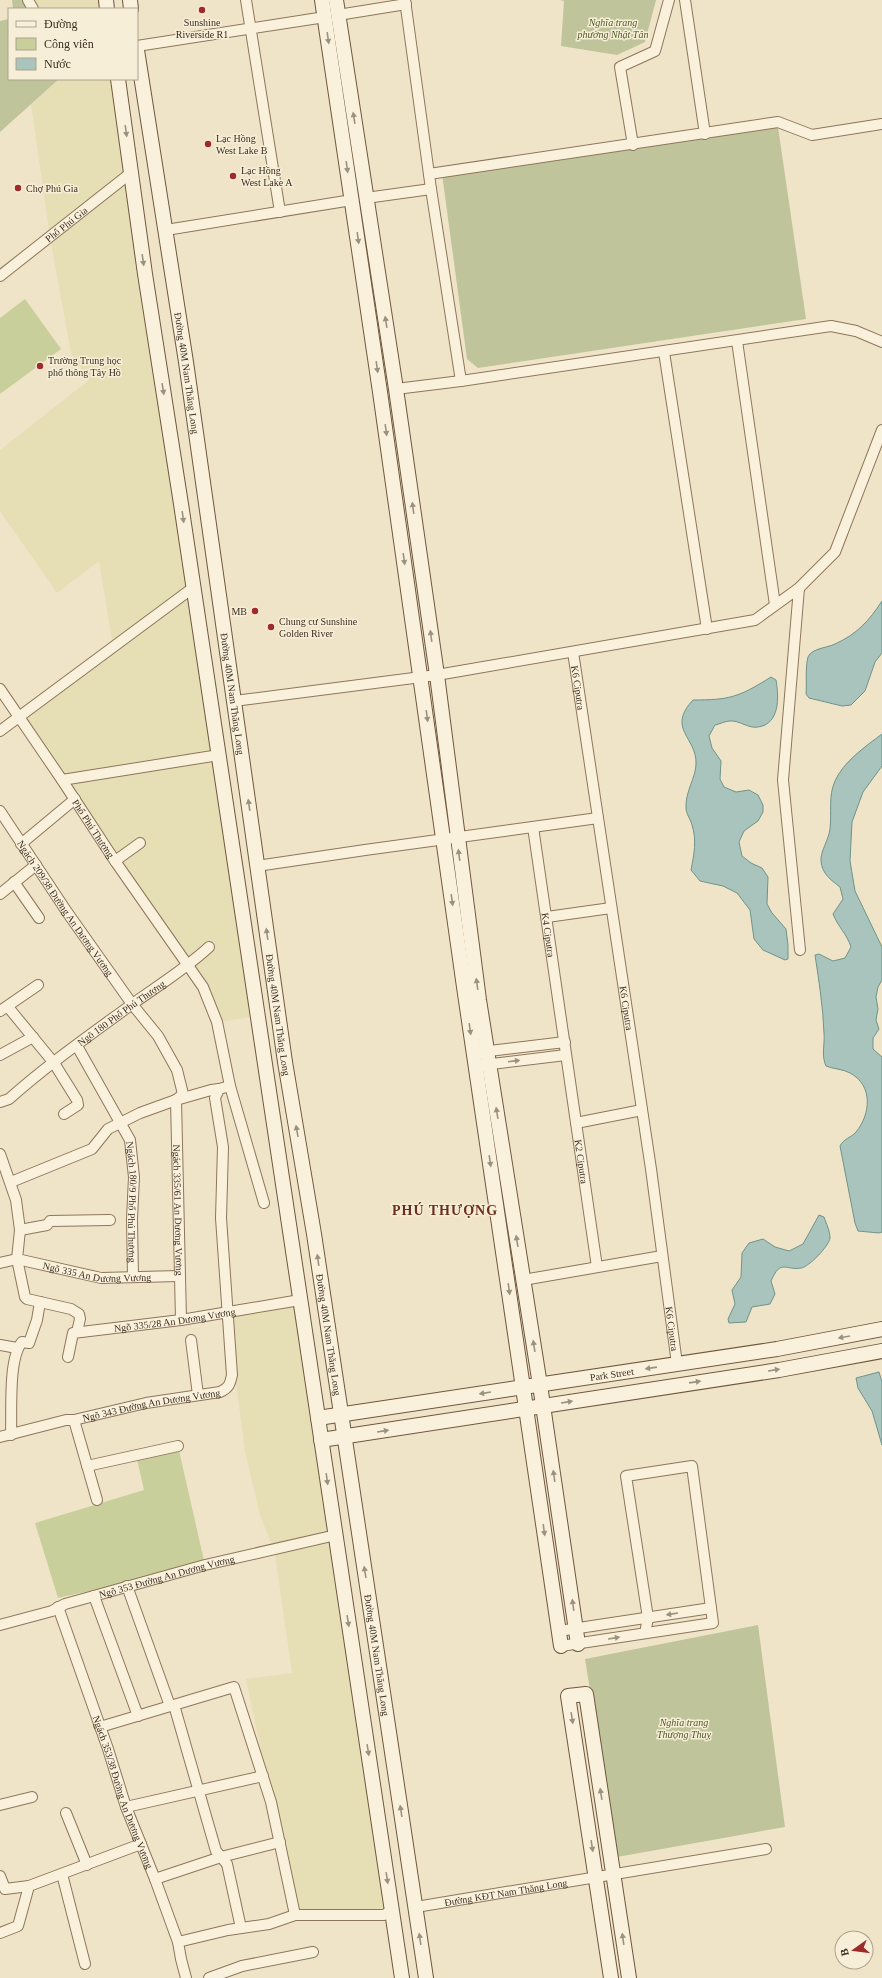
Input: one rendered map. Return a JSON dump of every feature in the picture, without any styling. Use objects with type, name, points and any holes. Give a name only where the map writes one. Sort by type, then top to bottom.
[{"type":"street","points":[[246,0],[280,212]]},
{"type":"street","points":[[322,0],[332,16],[366,198],[396,389],[437,675],[450,838]]},
{"type":"street","points":[[336,0],[332,16],[352,200],[421,677],[450,838],[482,1059],[524,1387],[561,1646],[713,1623],[692,1466],[626,1476],[648,1618],[645,1633]]},
{"type":"street","points":[[633,144],[620,67],[655,51],[669,0]]},
{"type":"street","points":[[685,0],[705,134]]},
{"type":"street","points":[[138,46],[332,16],[405,2],[431,189],[462,381]]},
{"type":"street","name":"Đường 40M Nam Thăng Long","points":[[138,57],[166,230],[285,1062],[314,1234],[426,1978]]},
{"type":"street","name":"Đường 40M Nam Thăng Long","points":[[118,80],[145,274],[194,587],[402,1978]]},
{"type":"street","points":[[122,110],[145,106]]},
{"type":"street","points":[[429,174],[778,122],[812,135],[882,124]]},
{"type":"street","name":"Phố Phú Gia","points":[[0,275],[132,172]]},
{"type":"street","points":[[166,230],[352,200],[431,189]]},
{"type":"street","points":[[380,392],[664,352],[830,326],[856,331],[882,342]]},
{"type":"street","points":[[737,341],[775,605]]},
{"type":"street","points":[[664,352],[707,629]]},
{"type":"street","points":[[211,704],[437,675],[755,620],[799,588],[835,552],[882,430]]},
{"type":"street","points":[[0,731],[194,587]]},
{"type":"street","points":[[799,588],[783,780],[800,950]]},
{"type":"street","name":"K6 Ciputra","points":[[573,652],[642,1110],[677,1364]]},
{"type":"street","name":"Phố Phú Thượng","points":[[0,689],[75,799],[115,861],[203,986],[217,1022],[230,1086],[264,1203]]},
{"type":"street","points":[[62,780],[219,755]]},
{"type":"street","points":[[21,844],[75,799]]},
{"type":"street","name":"Ngách 209/38 Đường An Dương Vương","points":[[0,811],[67,912],[132,1004],[158,1036],[177,1070],[183,1094],[176,1100]]},
{"type":"street","points":[[257,866],[598,818]]},
{"type":"street","name":"K4 Ciputra","points":[[533,827],[566,1055]]},
{"type":"street","points":[[115,861],[140,843]]},
{"type":"street","points":[[0,894],[36,865]]},
{"type":"street","points":[[14,882],[39,918]]},
{"type":"street","points":[[547,917],[611,908]]},
{"type":"street","name":"Ngõ 180 Phố Phú Thượng","points":[[0,1102],[8,1099],[132,1004],[189,966],[209,947]]},
{"type":"street","points":[[38,984],[4,1009],[33,1037],[54,1063],[78,1103],[64,1114]]},
{"type":"street","points":[[0,1055],[33,1037]]},
{"type":"street","points":[[482,1059],[564,1042]]},
{"type":"street","name":"Ngách 180/9 Phố Phú Thượng","points":[[77,1046],[130,1140],[134,1176],[132,1219],[133,1277]]},
{"type":"street","points":[[482,1059],[566,1055]]},
{"type":"street","name":"K2 Ciputra","points":[[566,1055],[597,1267]]},
{"type":"street","points":[[482,1059],[523,1280],[544,1405],[578,1644]]},
{"type":"street","points":[[11,1182],[92,1149],[108,1129],[121,1124],[140,1113],[176,1100],[230,1086]]},
{"type":"street","points":[[219,1090],[215,1098],[223,1147],[221,1218],[227,1313]]},
{"type":"street","name":"Ngách 335/61 An Dương Vương","points":[[176,1100],[181,1320]]},
{"type":"street","points":[[576,1123],[642,1110]]},
{"type":"street","points":[[0,1154],[11,1182],[20,1230],[17,1259],[25,1297],[71,1309],[79,1314],[77,1332],[74,1333],[68,1357]]},
{"type":"street","points":[[20,1230],[47,1225],[50,1221],[110,1220]]},
{"type":"street","points":[[523,1280],[662,1256]]},
{"type":"street","points":[[0,1262],[17,1259]]},
{"type":"street","name":"Ngõ 335 An Dương Vương","points":[[17,1259],[101,1278],[179,1276]]},
{"type":"street","name":"Ngõ 335/28 An Dương Vương","points":[[77,1332],[109,1330],[181,1320],[300,1300]]},
{"type":"street","points":[[11,1435],[13,1361],[17,1348],[22,1342],[29,1343],[37,1320],[40,1302]]},
{"type":"street","name":"Ngõ 343 Đường An Dương Vương","points":[[0,1437],[66,1420],[74,1420],[146,1403],[220,1392],[227,1389],[232,1375],[227,1313]]},
{"type":"street","name":"Park Street","points":[[318,1418],[777,1349],[882,1329]]},
{"type":"street","points":[[191,1340],[198,1395]]},
{"type":"street","points":[[0,1345],[17,1348]]},
{"type":"street","points":[[321,1440],[780,1370],[882,1351]]},
{"type":"street","points":[[593,1376],[597,1397]]},
{"type":"street","points":[[74,1420],[97,1500]]},
{"type":"street","points":[[87,1466],[178,1446]]},
{"type":"street","name":"Ngõ 353 Đường An Dương Vương","points":[[0,1626],[52,1611],[58,1607],[127,1586],[205,1565],[336,1535]]},
{"type":"street","points":[[127,1586],[172,1705],[216,1851],[227,1864],[241,1928]]},
{"type":"street","points":[[94,1596],[138,1716]]},
{"type":"street","name":"Ngách 353/38 Đường An Dương Vương","points":[[58,1607],[126,1807],[178,1942],[183,1977]]},
{"type":"street","points":[[559,1631],[711,1608]]},
{"type":"street","points":[[100,1727],[234,1687],[271,1802],[296,1915]]},
{"type":"street","points":[[611,1978],[568,1696],[574,1695],[586,1694],[629,1978]]},
{"type":"street","points":[[126,1807],[198,1792],[263,1776]]},
{"type":"street","points":[[0,1805],[32,1797]]},
{"type":"street","points":[[66,1813],[87,1865]]},
{"type":"street","points":[[155,1879],[221,1857],[280,1842]]},
{"type":"street","points":[[0,1876],[5,1889],[29,1886],[141,1844]]},
{"type":"street","name":"Đường KĐT Nam Thăng Long","points":[[416,1907],[766,1850]]},
{"type":"street","points":[[62,1874],[85,1964]]},
{"type":"street","points":[[0,1933],[18,1926],[29,1886]]},
{"type":"street","points":[[178,1942],[241,1928],[269,1924],[296,1915],[384,1915],[392,1910],[416,1907]]},
{"type":"street","points":[[209,1978],[242,1966],[313,1952]]},
{"type":"shaded area","points":[[29,0],[106,0],[107,8],[33,8]]},
{"type":"shaded area","points":[[58,80],[118,80],[258,1016],[217,1022],[203,987],[18,717],[113,646],[99,561],[57,593],[0,511],[0,450],[89,380],[71,353],[50,237],[31,105]]},
{"type":"shaded area","points":[[300,1300],[392,1910],[295,1915],[246,1679],[292,1673],[275,1554],[260,1515],[245,1452],[227,1313]]},
{"type":"green space","points":[[12,0],[28,0],[32,8],[13,8]]},
{"type":"green space","name":"Nghĩa trang phường Nhật Tân","points":[[560,0],[656,0],[645,42],[617,55],[561,46],[564,1]]},
{"type":"green space","points":[[8,19],[8,80],[58,80],[0,132],[0,21]]},
{"type":"green space","points":[[778,127],[806,319],[478,368],[467,359],[442,174]]},
{"type":"green space","points":[[25,299],[61,349],[0,394],[0,318]]},
{"type":"green space","points":[[178,1446],[205,1565],[58,1598],[35,1523],[144,1490],[136,1455]]},
{"type":"green space","name":"Nghĩa trang Thượng Thuỵ","points":[[758,1625],[785,1827],[617,1857],[585,1659]]},
{"type":"water","points":[[882,601],[882,653],[875,662],[865,691],[851,705],[842,706],[809,698],[806,694],[806,671],[807,661],[810,654],[850,636],[867,621]]},
{"type":"water","points":[[771,677],[776,680],[778,694],[776,709],[771,721],[765,725],[751,727],[733,721],[726,721],[715,725],[709,736],[712,748],[721,761],[720,779],[724,787],[736,792],[749,790],[758,795],[763,805],[763,812],[758,821],[744,831],[739,842],[742,856],[751,863],[762,868],[768,877],[767,904],[772,913],[786,929],[788,959],[785,960],[763,950],[754,939],[750,910],[737,893],[723,886],[700,881],[691,870],[695,842],[694,831],[686,808],[687,796],[696,769],[696,764],[695,755],[682,726],[682,718],[685,710],[693,700],[716,699],[734,696],[751,689]]},
{"type":"water","points":[[882,734],[882,766],[863,792],[852,822],[850,861],[855,891],[882,947],[882,980],[878,987],[876,997],[878,1009],[876,1020],[879,1029],[873,1038],[873,1049],[882,1057],[882,1232],[879,1233],[858,1231],[855,1223],[840,1146],[843,1141],[856,1132],[865,1117],[867,1109],[866,1092],[863,1085],[850,1073],[826,1066],[823,1054],[823,1014],[815,955],[819,954],[833,961],[845,958],[851,947],[833,914],[843,899],[840,887],[830,879],[823,870],[821,857],[830,829],[831,799],[835,781],[843,767],[849,761]]},
{"type":"water","points":[[819,1215],[824,1217],[830,1235],[829,1242],[822,1251],[805,1267],[784,1267],[778,1270],[771,1281],[775,1294],[770,1304],[752,1307],[746,1322],[729,1323],[728,1319],[735,1304],[732,1290],[741,1277],[742,1253],[749,1243],[763,1239],[775,1247],[789,1251],[803,1244]]},
{"type":"water","points":[[879,1372],[882,1382],[882,1445],[872,1411],[858,1388],[856,1378]]},
{"type":"place","name":"Sunshine Riverside R1","points":[[202,10]]},
{"type":"place","name":"Lạc Hồng West Lake B","points":[[208,144]]},
{"type":"place","name":"Lạc Hồng West Lake A","points":[[233,176]]},
{"type":"place","name":"Chợ Phú Gia","points":[[18,188]]},
{"type":"place","name":"Trường Trung học phổ thông Tây Hồ","points":[[40,366]]},
{"type":"place","name":"MB","points":[[255,611]]},
{"type":"place","name":"Chung cư Sunshine Golden River","points":[[271,627]]},
{"type":"district","name":"PHÚ THƯỢNG","points":[[445,1210]]}]
